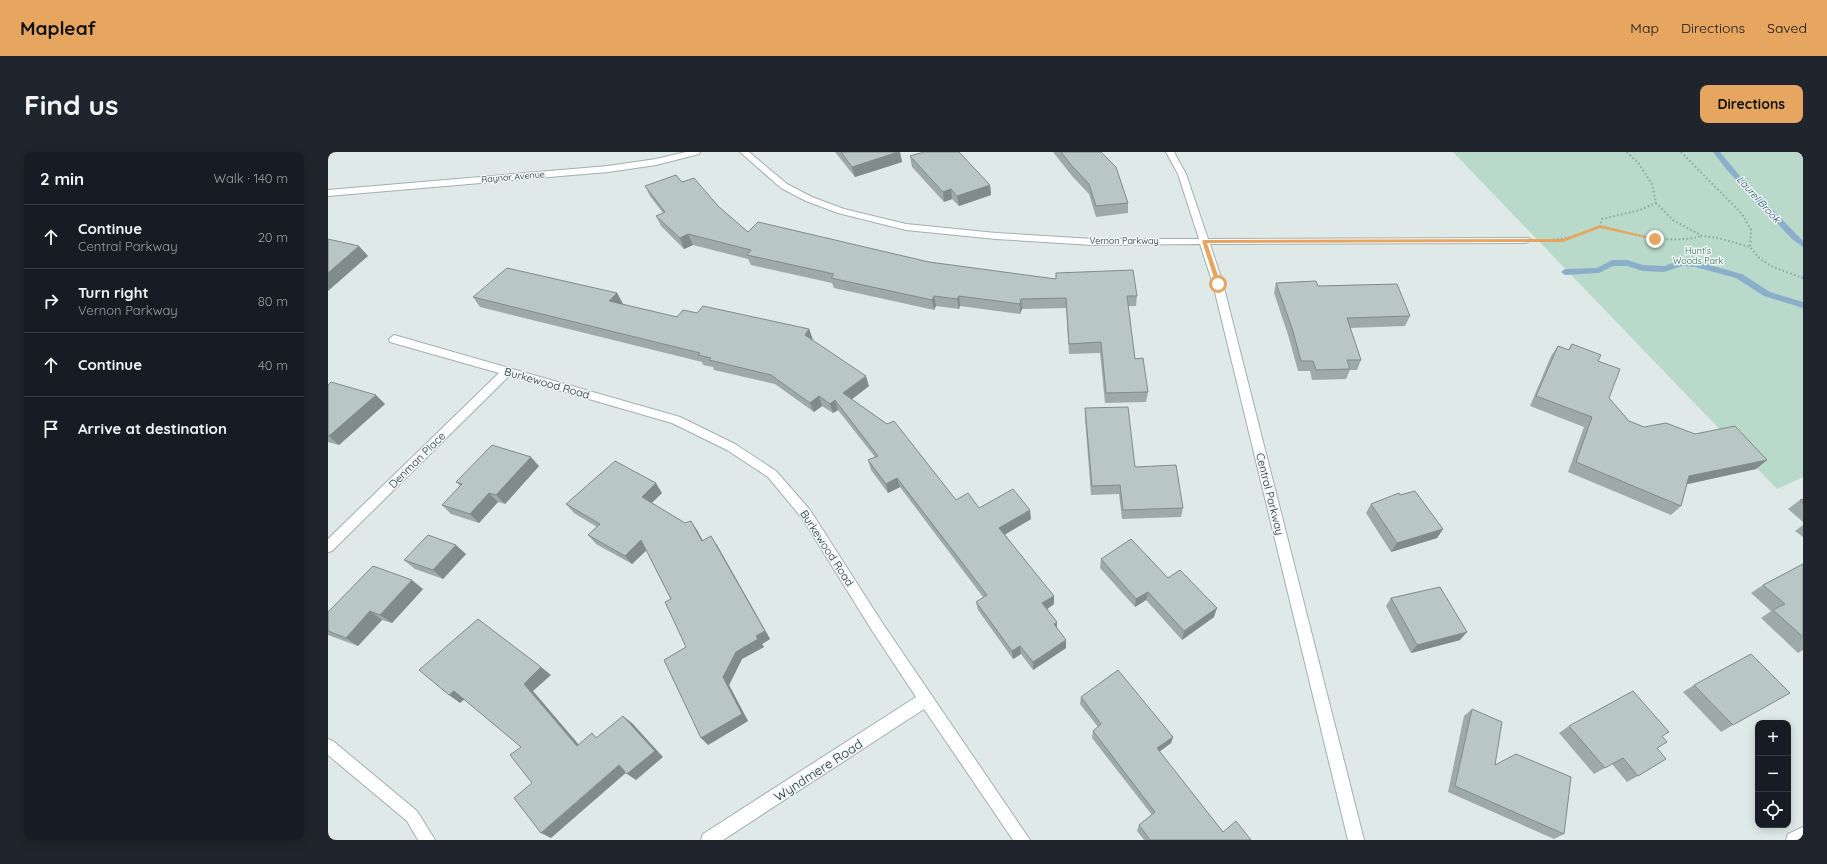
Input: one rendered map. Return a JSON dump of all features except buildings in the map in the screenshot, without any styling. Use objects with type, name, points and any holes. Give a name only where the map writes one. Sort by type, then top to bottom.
[{"type":"street","name":"Raynor Avenue","points":[[329,193],[608,169],[656,162],[696,152]]},
{"type":"street","name":"Vernon Parkway","points":[[744,152],[784,186],[809,200],[841,211],[906,226],[996,236],[1093,242],[1526,240]]},
{"type":"street","name":"Central Parkway","points":[[1170,152],[1182,174],[1220,292],[1356,840]]},
{"type":"street","name":"Burkewood Road","points":[[394,339],[676,420],[731,447],[772,474],[806,514],[926,699],[1022,840]]},
{"type":"street","name":"Denman Place","points":[[328,547],[506,372]]},
{"type":"street","name":"Wyndmere Road","points":[[709,840],[926,699]]},
{"type":"street","points":[[328,746],[412,816],[427,840]]},
{"type":"street","points":[[1794,840],[1803,835]]},
{"type":"path","points":[[1627,152],[1639,164],[1652,184],[1656,203],[1673,220],[1702,236],[1718,238],[1750,247],[1760,259],[1773,267],[1803,278]]},
{"type":"path","points":[[1681,152],[1742,214],[1751,230],[1750,247]]},
{"type":"path","points":[[1600,226],[1602,219],[1640,210],[1656,203]]},
{"type":"path","points":[[1526,240],[1563,240],[1600,226],[1655,239],[1676,241],[1692,240],[1702,236]]},
{"type":"green space","name":"Hunt's Woods Park","points":[[1453,152],[1803,152],[1803,477],[1777,489]]},
{"type":"waterway","name":"Laurel Brook","points":[[1716,152],[1736,176],[1803,245]]},
{"type":"waterway","points":[[1565,272],[1599,270],[1612,263],[1627,263],[1643,268],[1664,269],[1682,263],[1695,264],[1739,276],[1767,294],[1803,305]]},
{"type":"route","points":[[1218,284],[1204,241],[1563,240],[1593,230],[1600,226],[1655,239]]}]
